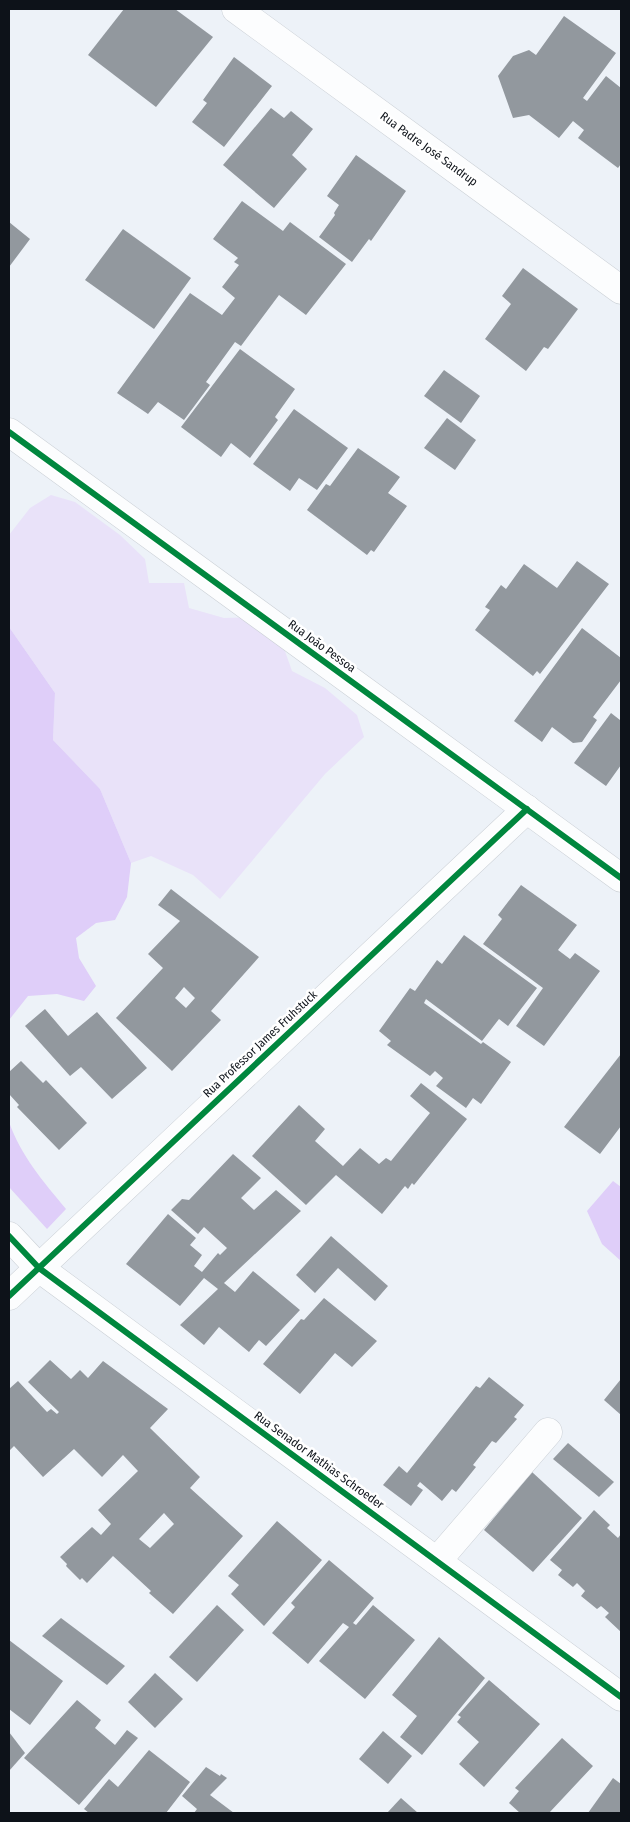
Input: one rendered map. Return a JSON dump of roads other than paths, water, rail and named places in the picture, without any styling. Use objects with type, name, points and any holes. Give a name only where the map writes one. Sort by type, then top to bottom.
[{"type":"street","name":"Rua Padre José Sandrup","points":[[236,9],[621,290]]},
{"type":"street","name":"Rua João Pessoa","points":[[9,432],[621,878]]},
{"type":"street","name":"Rua Professor James Fruhstuck","points":[[9,1296],[527,809]]},
{"type":"street","name":"Rua Senador Mathias Schroeder","points":[[9,1236],[39,1268],[621,1697]]},
{"type":"street","points":[[437,1561],[548,1432]]}]
